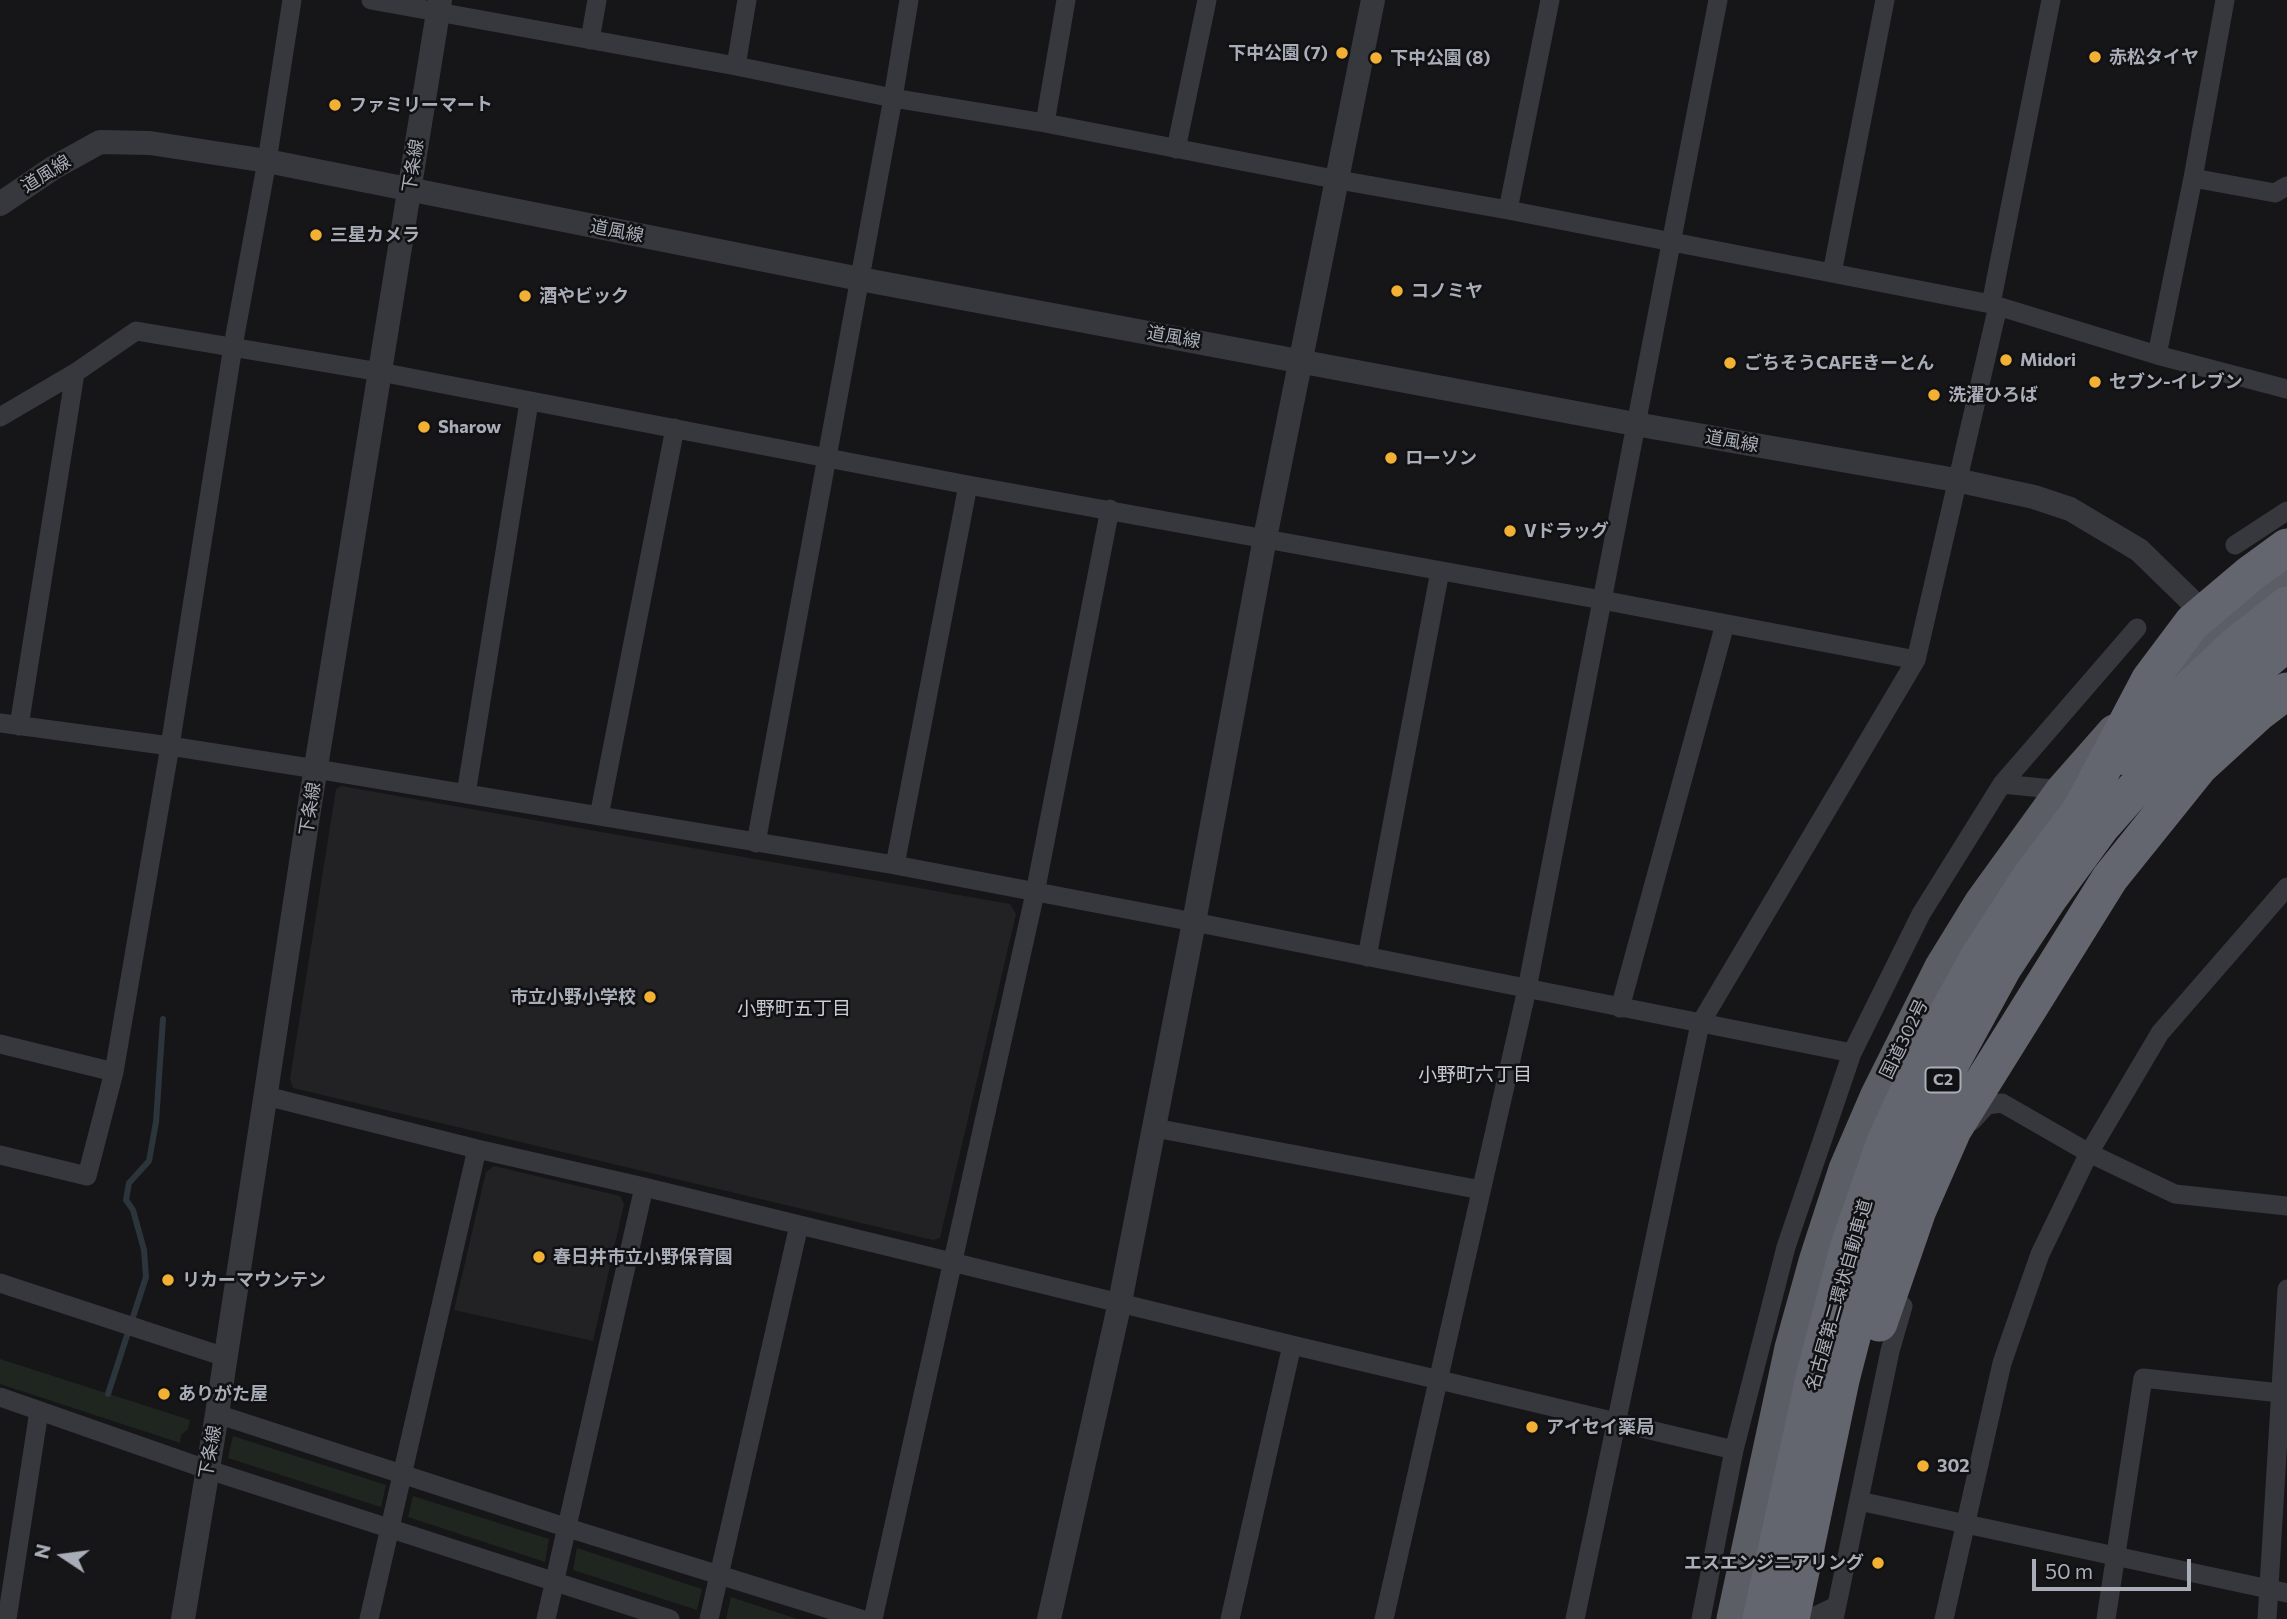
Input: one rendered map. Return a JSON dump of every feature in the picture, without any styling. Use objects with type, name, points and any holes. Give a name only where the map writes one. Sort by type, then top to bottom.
[{"type":"highway","points":[[2072,799],[2150,679],[2192,623],[2287,547]]},
{"type":"highway","name":"国道302号","points":[[1733,1619],[1791,1348],[1816,1258],[1845,1170],[1896,1054],[1941,967],[1981,902],[2072,799],[2141,703],[2220,629],[2287,575]]},
{"type":"highway","name":"名古屋第二環状自動車道","points":[[1761,1619],[1815,1374],[1849,1245],[1885,1142],[1928,1049],[1978,958],[2029,879],[2072,799],[2235,646],[2287,605]]},
{"type":"highway","name":"名古屋第二環状自動車道","points":[[1791,1619],[1841,1380],[1874,1252],[1912,1150],[1951,1063],[2003,968],[2049,898],[2101,827],[2182,735],[2287,643]]},
{"type":"highway","points":[[1797,1619],[1860,1384],[1880,1320],[1918,1210],[1953,1130],[2110,878],[2200,766],[2287,691]]},
{"type":"street","points":[[0,1155],[87,1176],[114,1072],[292,0]]},
{"type":"street","points":[[371,0],[439,6],[590,40],[1508,210],[1994,305],[2157,355],[2287,389]]},
{"type":"street","points":[[590,40],[597,0]]},
{"type":"street","points":[[736,66],[747,0]]},
{"type":"street","points":[[756,843],[909,0]]},
{"type":"street","points":[[1045,123],[1066,0]]},
{"type":"street","points":[[1176,149],[1207,0]]},
{"type":"street","points":[[1049,1619],[1121,1302],[1265,538],[1373,0]]},
{"type":"street","points":[[1508,210],[1550,0]]},
{"type":"street","points":[[1384,1619],[1527,989],[1718,0]]},
{"type":"street","points":[[1832,273],[1885,0]]},
{"type":"street","points":[[1574,1619],[1700,1024],[1916,660],[1994,305],[2051,0]]},
{"type":"street","points":[[2157,355],[2225,0]]},
{"type":"street","name":"下条線","points":[[183,1619],[439,6]]},
{"type":"street","name":"道風線","points":[[0,204],[53,168],[100,142],[150,143],[267,161],[860,279],[1635,424],[1956,480],[2034,497],[2070,509],[2139,550],[2220,629],[2287,710]]},
{"type":"street","points":[[2193,178],[2275,193],[2287,186]]},
{"type":"street","points":[[0,417],[75,373],[136,331],[380,372],[968,485],[1110,509],[1916,660]]},
{"type":"street","points":[[75,373],[9,725],[316,769],[895,865],[1852,1053]]},
{"type":"street","points":[[466,794],[529,402]]},
{"type":"street","points":[[599,816],[675,428]]},
{"type":"street","points":[[895,865],[968,485]]},
{"type":"street","points":[[873,1619],[1035,893],[1110,509]]},
{"type":"street","points":[[2235,545],[2287,510]]},
{"type":"street","points":[[1367,957],[1440,571]]},
{"type":"street","points":[[1620,1008],[1725,624]]},
{"type":"street","points":[[1701,1619],[1734,1450],[1786,1247],[1852,1053],[1921,914],[2002,784],[2137,628]]},
{"type":"street","points":[[2002,784],[2072,799]]},
{"type":"street","points":[[1944,1619],[2002,1363],[2040,1254],[2089,1153],[2160,1033],[2287,887]]},
{"type":"street","points":[[0,1044],[114,1072]]},
{"type":"street","points":[[266,1096],[1734,1450]]},
{"type":"street","points":[[1809,1619],[1835,1613],[1890,1351],[1918,1250],[1944,1179],[1973,1118],[1987,1105],[2002,1103],[2089,1153],[2175,1194],[2287,1206]]},
{"type":"street","points":[[1155,1128],[1481,1190]]},
{"type":"street","points":[[369,1619],[477,1149]]},
{"type":"street","points":[[547,1619],[644,1187]]},
{"type":"street","points":[[709,1619],[799,1225]]},
{"type":"street","points":[[0,1283],[225,1356]]},
{"type":"street","points":[[2267,1619],[2278,1591],[2280,1393],[2287,1289]]},
{"type":"street","points":[[1230,1619],[1292,1345]]},
{"type":"street","points":[[2105,1619],[2143,1378],[2280,1393]]},
{"type":"street","points":[[0,1398],[206,1469],[670,1619]]},
{"type":"street","points":[[7,1619],[38,1411]]},
{"type":"street","points":[[217,1414],[568,1528],[861,1619]]},
{"type":"street","points":[[1859,1502],[2278,1591]]},
{"type":"shaded area","name":"市立小野小学校","points":[[341,786],[1010,904],[1016,914],[940,1238],[933,1240],[293,1088],[290,1079],[336,789]]},
{"type":"shaded area","name":"春日井市立小野保育園","points":[[494,1166],[620,1196],[624,1204],[593,1341],[454,1310],[486,1172]]},
{"type":"shaded area","points":[[0,1359],[190,1420],[188,1429],[181,1435],[180,1443],[0,1384]]},
{"type":"shaded area","points":[[233,1436],[386,1485],[381,1507],[228,1458]]},
{"type":"shaded area","points":[[413,1496],[549,1539],[545,1562],[408,1517]]},
{"type":"shaded area","points":[[577,1548],[702,1589],[697,1610],[573,1570]]},
{"type":"shaded area","points":[[731,1597],[797,1619],[726,1619]]},
{"type":"waterway","points":[[108,1394],[146,1277],[144,1250],[133,1210],[126,1200],[129,1183],[149,1161],[156,1122],[163,1019]]},
{"type":"place","name":"下中公園 (7)","points":[[1342,53]]},
{"type":"place","name":"赤松タイヤ","points":[[2095,57]]},
{"type":"place","name":"下中公園 (8)","points":[[1376,58]]},
{"type":"place","name":"ファミリーマート","points":[[335,105]]},
{"type":"place","name":"三星カメラ","points":[[316,235]]},
{"type":"place","name":"コノミヤ","points":[[1397,291]]},
{"type":"place","name":"酒やビック","points":[[525,296]]},
{"type":"place","name":"Midori","points":[[2006,360]]},
{"type":"place","name":"ごちそうCAFEきーとん","points":[[1730,363]]},
{"type":"place","name":"セブン-イレブン","points":[[2095,382]]},
{"type":"place","name":"洗濯ひろば","points":[[1934,395]]},
{"type":"place","name":"Sharow","points":[[424,427]]},
{"type":"place","name":"ローソン","points":[[1391,458]]},
{"type":"place","name":"Vドラッグ","points":[[1510,531]]},
{"type":"place","name":"市立小野小学校","points":[[650,997]]},
{"type":"place","name":"春日井市立小野保育園","points":[[539,1257]]},
{"type":"place","name":"リカーマウンテン","points":[[168,1280]]},
{"type":"place","name":"ありがた屋","points":[[164,1394]]},
{"type":"place","name":"アイセイ薬局","points":[[1532,1427]]},
{"type":"place","name":"302","points":[[1923,1466]]},
{"type":"place","name":"エスエンジニアリング","points":[[1878,1563]]},
{"type":"district","name":"小野町五丁目","points":[[794,1009]]},
{"type":"district","name":"小野町六丁目","points":[[1475,1075]]}]
